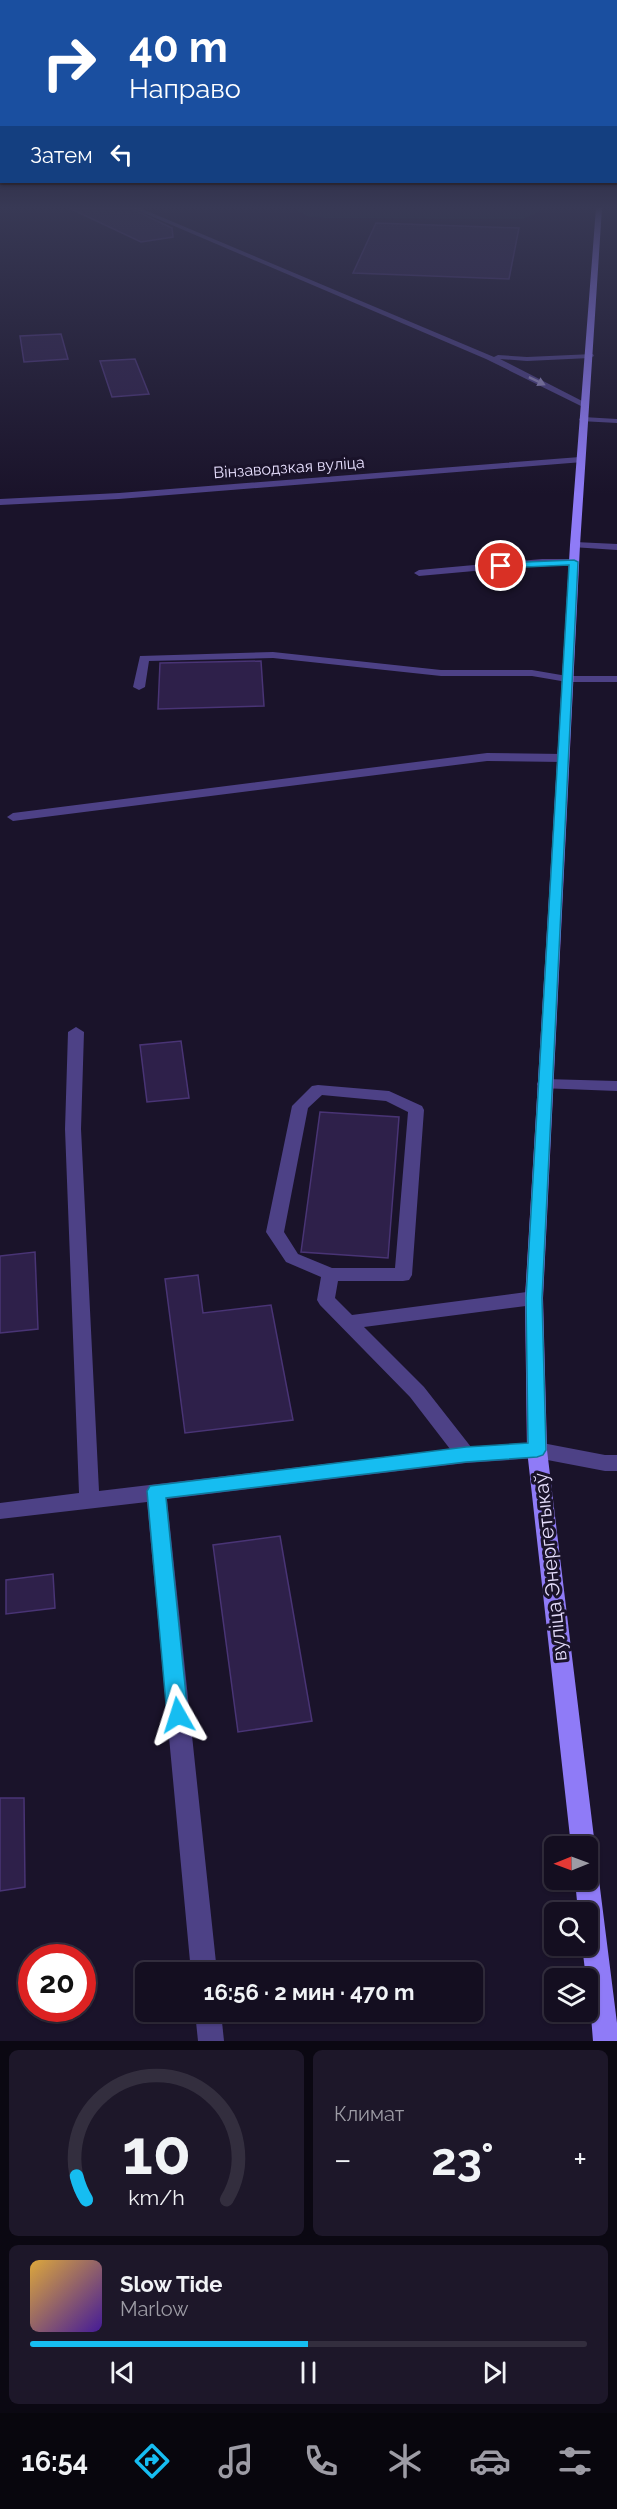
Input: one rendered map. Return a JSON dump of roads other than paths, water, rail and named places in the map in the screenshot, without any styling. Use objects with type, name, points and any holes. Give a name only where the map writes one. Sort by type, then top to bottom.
[{"type":"main road","name":"вуліца Энергетыкаў","points":[[582,1836],[537,1450],[534,1298],[574,545],[593,303]]},
{"type":"main road","points":[[588,1890],[606,2041]]},
{"type":"street","points":[[361,303],[489,357],[584,412],[617,421]]},
{"type":"street","points":[[489,357],[527,359],[590,357]]},
{"type":"street","name":"Вінзаводзкая вуліца","points":[[0,502],[580,460]]},
{"type":"street","points":[[574,545],[617,547]]},
{"type":"street","points":[[419,573],[542,562],[574,562]]},
{"type":"street","points":[[139,687],[144,658],[273,655],[441,673],[531,673],[567,679],[617,679]]},
{"type":"street","points":[[13,817],[487,757],[563,758]]},
{"type":"street","points":[[76,1032],[73,1130],[89,1499]]},
{"type":"street","points":[[544,1084],[617,1086]]},
{"type":"street","points":[[318,1090],[389,1096],[416,1110],[403,1275],[330,1274],[292,1258],[275,1232],[300,1106],[318,1090]]},
{"type":"street","points":[[330,1274],[326,1300],[417,1392],[466,1455]]},
{"type":"street","points":[[347,1322],[534,1298]]},
{"type":"street","points":[[0,1510],[466,1455],[537,1450],[605,1463],[617,1463]]},
{"type":"street","points":[[156,1491],[203,1962]]},
{"type":"street","points":[[209,2022],[211,2041]]}]
